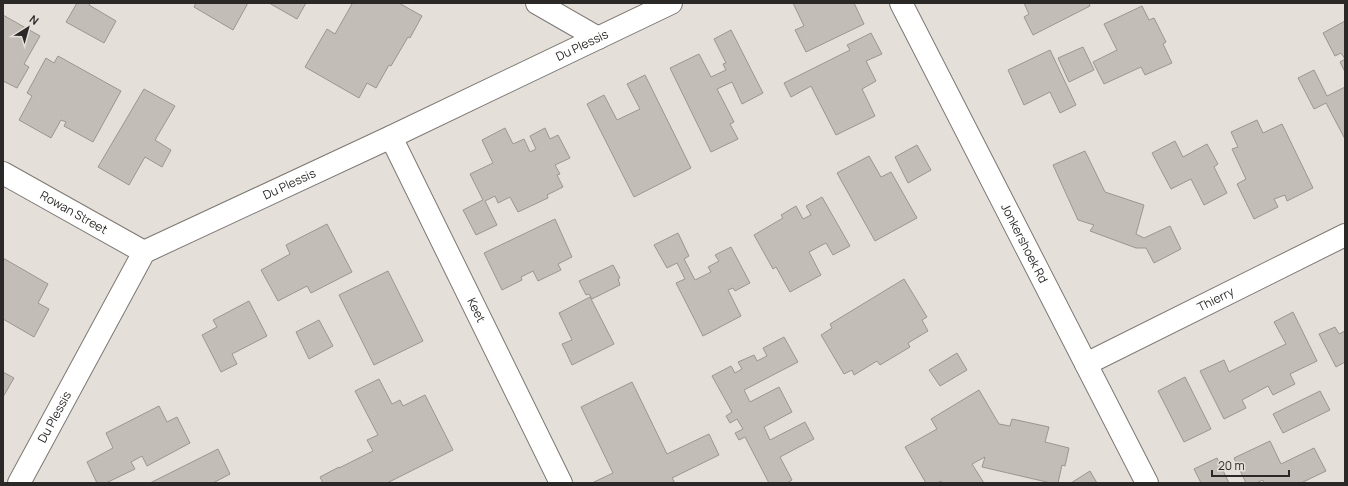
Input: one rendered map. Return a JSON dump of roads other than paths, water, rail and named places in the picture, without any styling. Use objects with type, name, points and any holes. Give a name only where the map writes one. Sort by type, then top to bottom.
[{"type":"street","points":[[537,3],[598,38]]},
{"type":"street","name":"Du Plessis","points":[[19,483],[144,252],[391,137],[671,3]]},
{"type":"street","name":"Jonkershoek Rd","points":[[901,3],[1147,483]]},
{"type":"street","name":"Keet","points":[[391,137],[561,483]]},
{"type":"street","name":"Rowan Street","points":[[3,173],[144,252]]},
{"type":"street","name":"Thierry","points":[[1086,364],[1345,235]]}]
